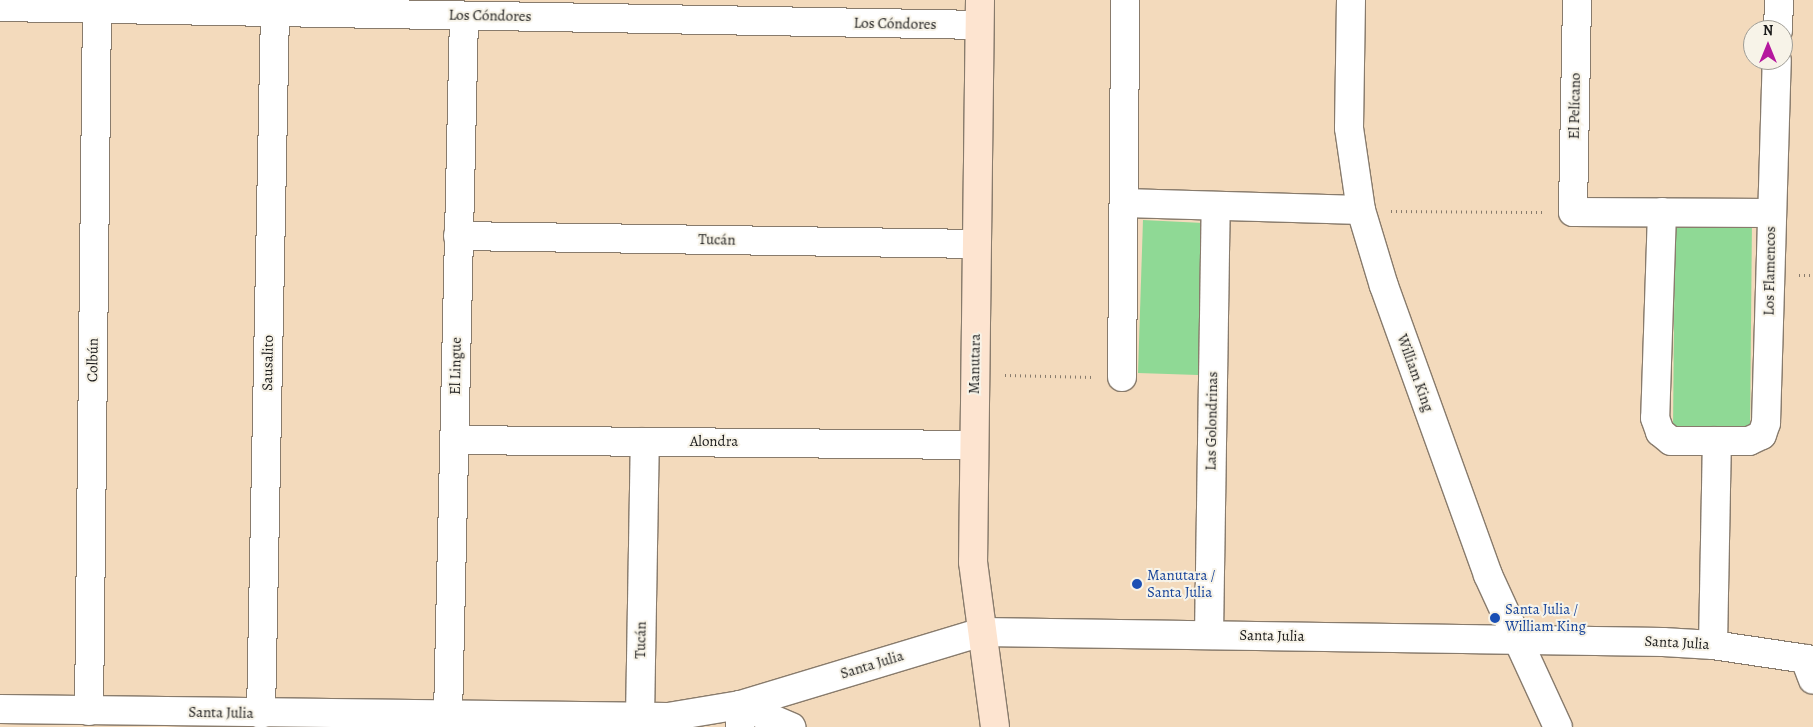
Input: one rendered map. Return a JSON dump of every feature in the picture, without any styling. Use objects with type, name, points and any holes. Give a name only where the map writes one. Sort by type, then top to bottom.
[{"type":"main road","name":"Manutara","points":[[980,13],[972,562],[995,727]]},
{"type":"street","points":[[1122,377],[1125,0]]},
{"type":"street","name":"William King","points":[[1352,0],[1349,128],[1361,210],[1384,286],[1488,575],[1558,727]]},
{"type":"street","name":"El Pelícano","points":[[1573,212],[1577,0]]},
{"type":"street","points":[[1778,20],[1779,0]]},
{"type":"street","name":"Los Cóndores","points":[[0,7],[65,4],[96,9],[275,12],[321,6],[464,16],[514,8],[980,13]]},
{"type":"street","name":"Colbún","points":[[89,711],[96,9]]},
{"type":"street","name":"Sausalito","points":[[261,714],[275,12]]},
{"type":"street","name":"El Lingue","points":[[448,716],[464,16]]},
{"type":"street","name":"Los Flamencos","points":[[1662,212],[1655,418],[1660,432],[1672,441],[1749,441],[1762,435],[1766,423],[1777,70]]},
{"type":"street","points":[[1124,203],[1361,210]]},
{"type":"street","name":"Las Golondrinas","points":[[1208,635],[1216,206]]},
{"type":"street","points":[[1573,212],[1771,213]]},
{"type":"street","name":"Tucán","points":[[458,236],[976,244]]},
{"type":"street","name":"Alondra","points":[[454,440],[974,445]]},
{"type":"street","points":[[1713,645],[1717,441]]},
{"type":"street","name":"Tucán","points":[[640,718],[645,442]]},
{"type":"street","name":"Santa Julia","points":[[0,709],[261,714],[328,721],[448,716],[550,722],[697,714],[740,716],[982,632],[1519,639],[1713,645],[1811,666]]},
{"type":"street","points":[[740,716],[791,727]]},
{"type":"path","points":[[1361,210],[1573,212]]},
{"type":"path","points":[[1005,376],[1122,377]]},
{"type":"green space","points":[[1675,218],[1752,219],[1750,432],[1673,431]]},
{"type":"green space","points":[[1143,220],[1203,223],[1198,375],[1138,373]]},
{"type":"place","name":"Manutara / Santa Julia","points":[[1137,584]]},
{"type":"place","name":"Santa Julia / William King","points":[[1495,618]]}]
